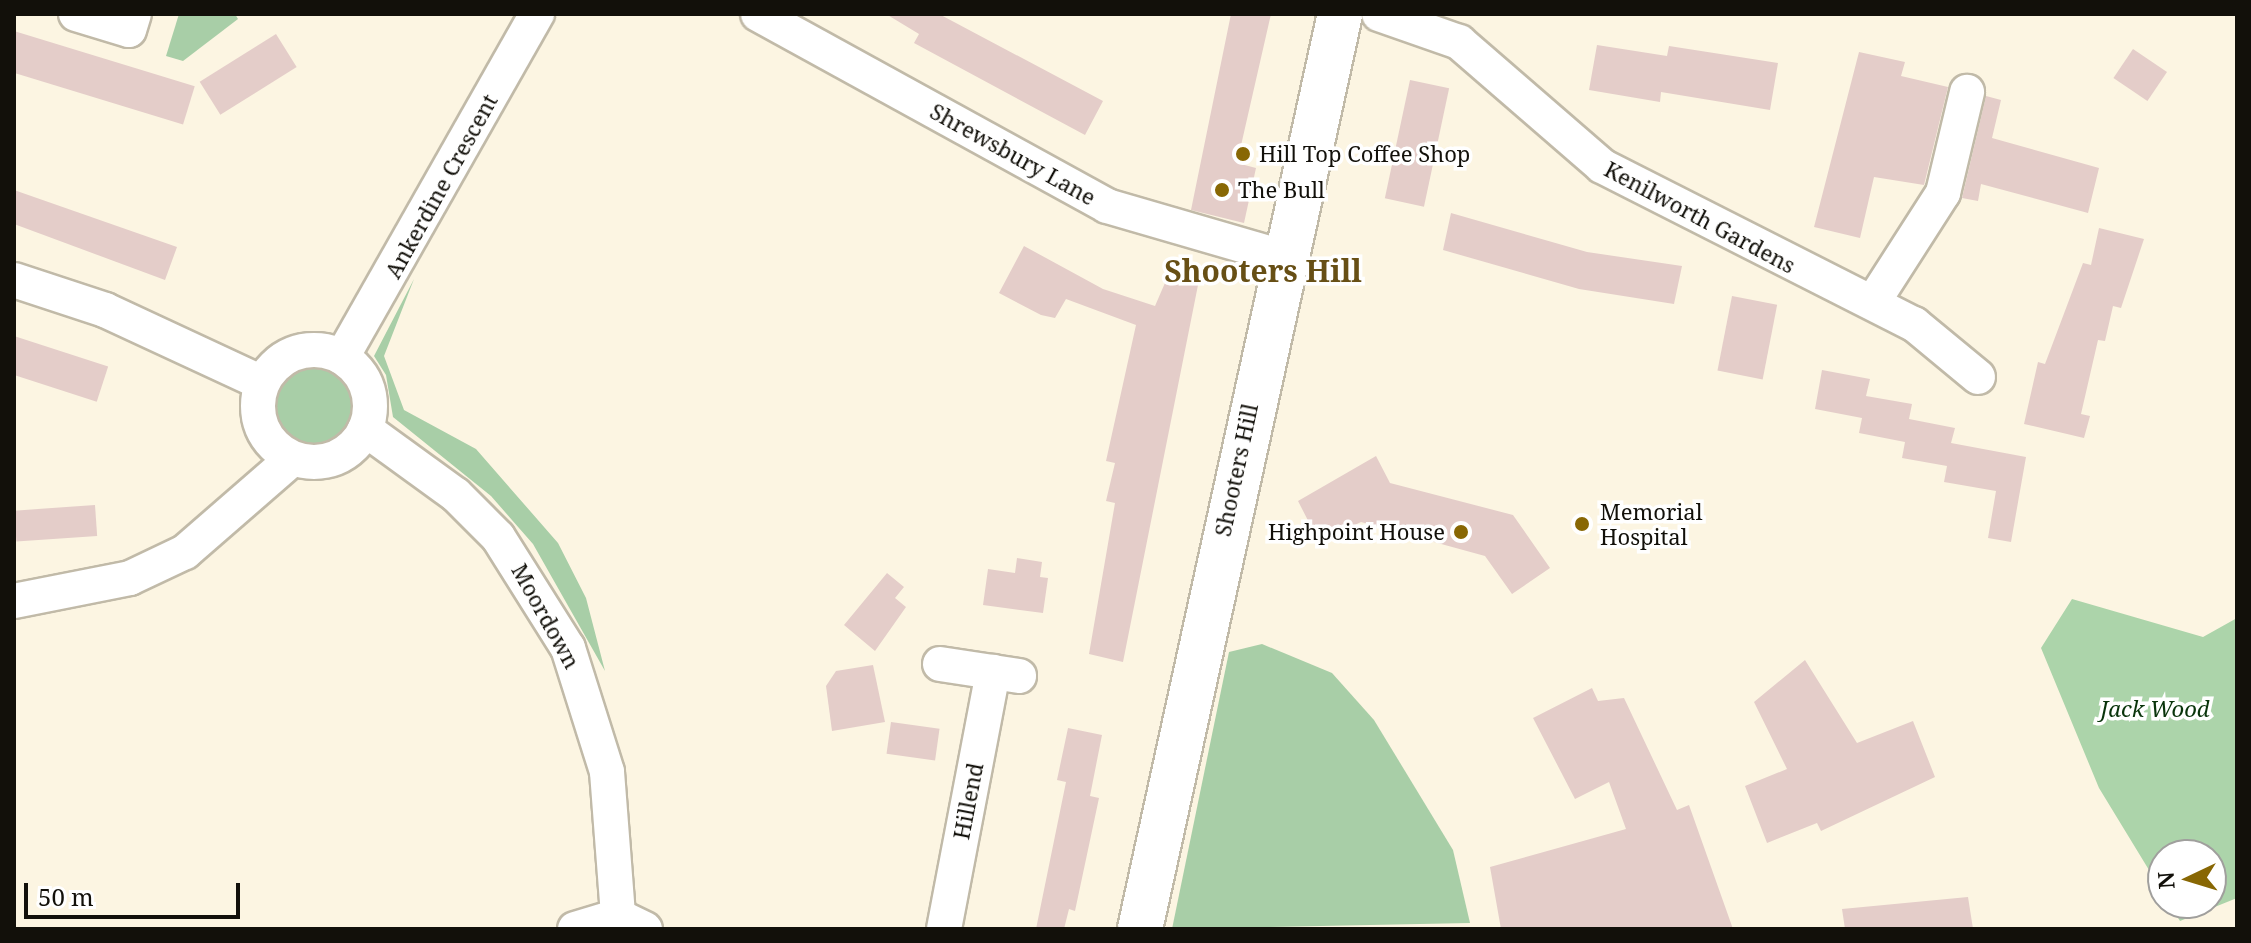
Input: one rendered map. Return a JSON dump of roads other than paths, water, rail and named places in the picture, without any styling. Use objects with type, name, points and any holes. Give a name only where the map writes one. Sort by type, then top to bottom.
[{"type":"main road","name":"Shooters Hill","points":[[1140,929],[1282,257],[1340,14]]},
{"type":"street","points":[[76,14],[129,30],[134,14]]},
{"type":"street","name":"Ankerdine Crescent","points":[[342,357],[537,14]]},
{"type":"street","name":"Shrewsbury Lane","points":[[758,14],[1107,206],[1282,257]]},
{"type":"street","name":"Kenilworth Gardens","points":[[1379,14],[1459,42],[1602,166],[1914,324],[1978,377]]},
{"type":"street","points":[[1873,302],[1943,193],[1967,92]]},
{"type":"street","points":[[14,280],[105,310],[262,383]]},
{"type":"street","points":[[14,601],[130,578],[185,552],[292,459],[334,458],[365,429],[364,381],[342,357],[297,352],[262,383],[258,400],[265,435],[292,459]]},
{"type":"street","name":"Moordown","points":[[365,429],[444,486],[498,537],[568,648],[607,772],[631,922],[575,929]]},
{"type":"street","name":"Hillend","points":[[940,664],[1006,674],[944,929]]},
{"type":"place","name":"Hill Top Coffee Shop","points":[[1243,154]]},
{"type":"place","name":"The Bull","points":[[1222,190]]},
{"type":"place","name":"Memorial Hospital","points":[[1582,524]]},
{"type":"place","name":"Highpoint House","points":[[1461,532]]},
{"type":"district","name":"Shooters Hill","points":[[1263,271]]},
{"type":"park label","name":"Jack Wood","points":[[2155,709]]}]
